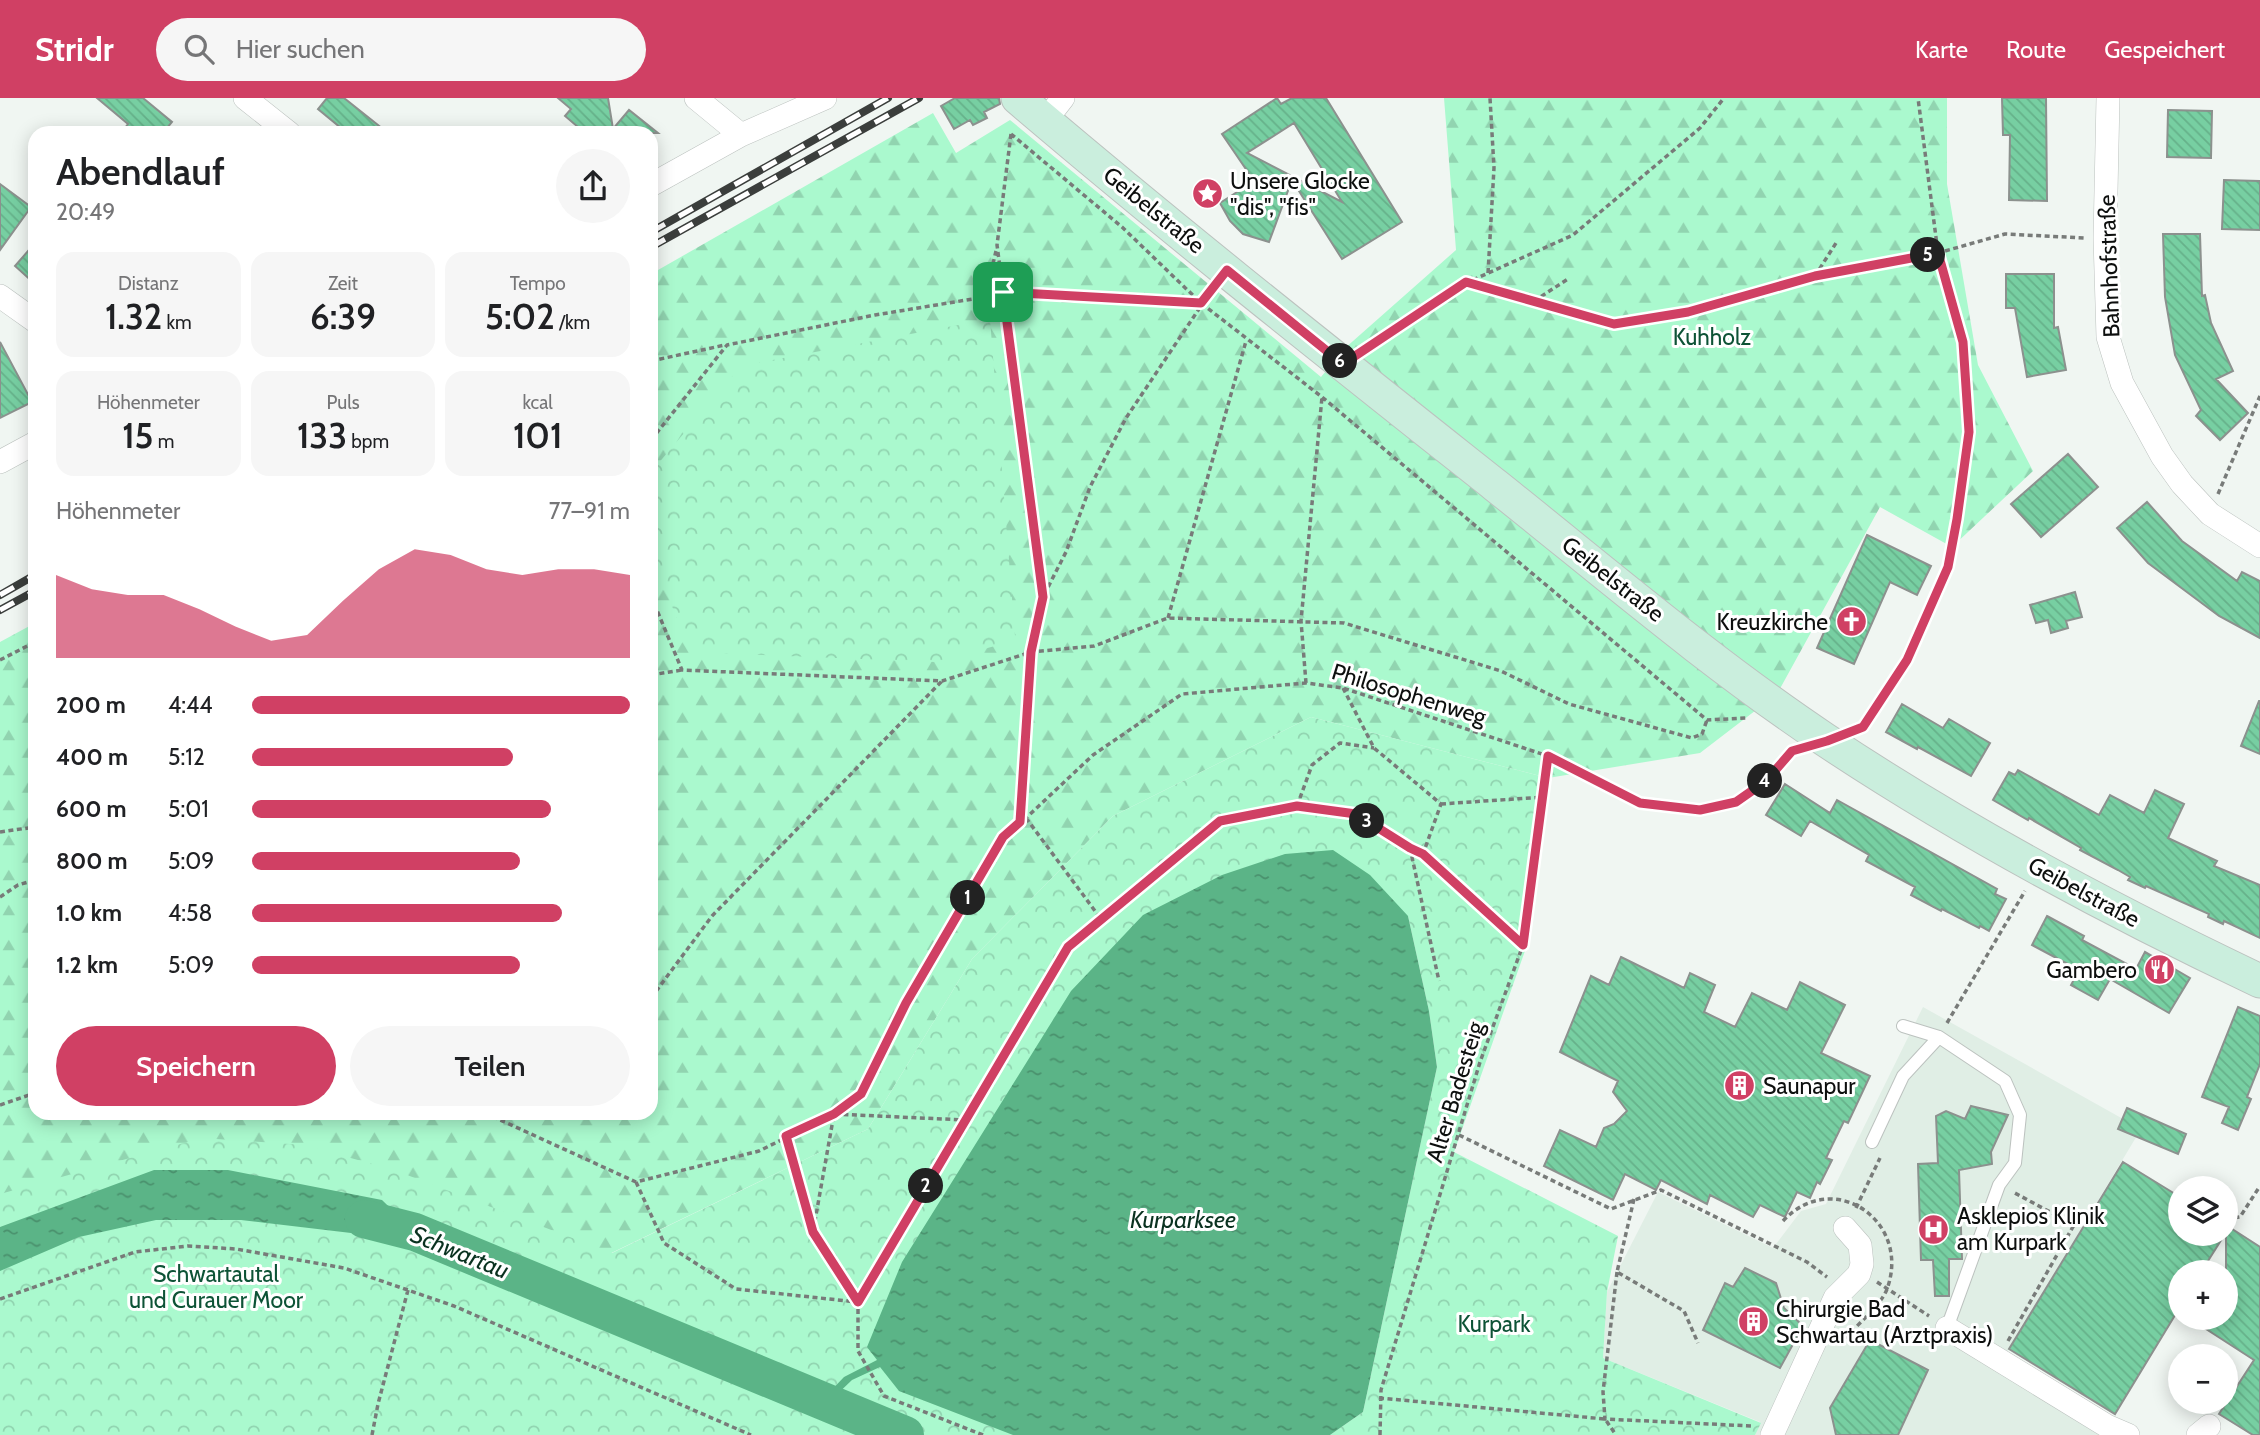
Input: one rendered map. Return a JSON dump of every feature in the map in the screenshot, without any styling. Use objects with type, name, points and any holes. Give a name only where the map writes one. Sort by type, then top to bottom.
[{"type":"street","points":[[245,98],[280,126]]},
{"type":"street","points":[[696,98],[741,135]]},
{"type":"street","points":[[658,181],[741,135],[825,98]]},
{"type":"street","name":"Bahnhofstraße","points":[[2108,98],[2105,238],[2108,337],[2122,383],[2162,456],[2182,484],[2210,514],[2260,546]]},
{"type":"street","name":"Geibelstraße","points":[[1035,110],[1343,364],[1716,660],[1827,741],[2037,869],[2260,981]]},
{"type":"street","points":[[0,296],[28,316]]},
{"type":"street","points":[[0,462],[28,447]]},
{"type":"street","points":[[1774,1431],[1828,1310],[1835,1298],[1854,1282],[1859,1274],[1863,1254],[1849,1221]]},
{"type":"street","points":[[1947,1328],[2107,1426],[2128,1435]]},
{"type":"lane","points":[[1903,1026],[1939,1037],[2005,1081],[2020,1115],[2015,1163],[1999,1185],[1947,1328]]},
{"type":"lane","points":[[1872,1142],[1903,1076],[1939,1037]]},
{"type":"path","points":[[1488,273],[1494,168],[1490,98]]},
{"type":"path","points":[[1343,364],[1466,282],[1573,235],[1700,128],[1724,98]]},
{"type":"path","name":"Philosophenweg","points":[[636,1182],[759,1151],[834,1114],[861,1094],[906,1003],[1003,837],[1093,755],[1182,694],[1306,683],[1343,688],[1548,756],[1640,803],[1700,810],[1736,802],[1766,781],[1792,751],[1863,727],[1907,660],[1948,567],[1969,432],[1963,342],[1938,253],[1918,98]]},
{"type":"path","points":[[985,298],[997,245],[1011,134],[1035,110]]},
{"type":"path","points":[[658,674],[682,670],[942,681],[1031,652],[1094,646],[1168,618],[1344,623],[1501,671],[1569,704],[1692,738],[1702,734],[1707,720],[1322,397],[1201,303],[1122,227],[1011,134]]},
{"type":"path","points":[[1466,282],[1614,324],[1688,312],[1815,276],[1938,253],[2005,234],[2105,238]]},
{"type":"path","points":[[1815,276],[1836,243]]},
{"type":"path","points":[[997,245],[1043,597]]},
{"type":"path","points":[[1020,822],[1031,652],[1043,597],[1066,552],[1090,487],[1126,418],[1201,303],[1227,270]]},
{"type":"path","points":[[1534,301],[1568,279]]},
{"type":"path","points":[[658,360],[875,315],[985,298],[1003,292],[1201,303]]},
{"type":"path","points":[[1168,618],[1246,340]]},
{"type":"path","points":[[658,431],[727,345]]},
{"type":"path","points":[[2210,514],[2260,396]]},
{"type":"path","points":[[1306,683],[1301,621],[1322,397]]},
{"type":"path","points":[[658,613],[682,670]]},
{"type":"path","points":[[0,660],[28,646]]},
{"type":"path","points":[[658,989],[712,916],[942,681]]},
{"type":"path","points":[[1343,688],[1374,748],[1441,804],[1544,797]]},
{"type":"path","points":[[1297,806],[1312,765],[1340,743],[1374,748]]},
{"type":"path","name":"Alter Badesteig","points":[[1380,1435],[1380,1398],[1480,1062],[1523,945],[1548,756]]},
{"type":"path","points":[[1423,854],[1441,804]]},
{"type":"path","points":[[982,1435],[884,1396],[858,1351],[858,1302],[1068,947],[1220,821],[1297,806],[1356,814],[1423,854],[1523,945]]},
{"type":"path","points":[[1026,818],[1101,919]]},
{"type":"path","points":[[0,832],[28,828]]},
{"type":"path","points":[[1410,848],[1439,981]]},
{"type":"path","points":[[1939,1037],[2037,869]]},
{"type":"path","points":[[0,897],[18,885],[28,882]]},
{"type":"path","points":[[0,1105],[28,1095]]},
{"type":"path","points":[[813,1232],[834,1114],[966,1120]]},
{"type":"path","points":[[500,1120],[636,1182],[664,1243],[736,1289],[858,1302]]},
{"type":"path","points":[[1459,1135],[1611,1209],[1661,1190],[1807,1262],[1843,1289]]},
{"type":"path","points":[[786,1136],[813,1232],[858,1302]]},
{"type":"path","points":[[1849,1221],[1884,1149],[1872,1142]]},
{"type":"path","points":[[1998,1359],[2074,1225],[1999,1185]]},
{"type":"path","points":[[2238,1217],[2260,1186]]},
{"type":"path","points":[[1616,1435],[1605,1419],[1603,1392],[1617,1272],[1634,1199]]},
{"type":"path","points":[[0,1298],[135,1252],[188,1246],[236,1249],[344,1268],[454,1306],[751,1435]]},
{"type":"path","points":[[1617,1272],[1684,1311],[1698,1343]]},
{"type":"path","points":[[1880,1284],[1947,1328]]},
{"type":"path","points":[[372,1435],[377,1404],[408,1290]]},
{"type":"path","points":[[1380,1398],[1605,1419],[1774,1431]]},
{"type":"shaded area","name":"Asklepios Klinik am Kurpark","points":[[1923,1007],[2141,1129],[2003,1359],[2109,1424],[2100,1435],[1755,1435],[1760,1422],[1603,1358],[1607,1292],[1658,1192],[1773,1248],[1801,1211],[1826,1204]]},
{"type":"green space","name":"Kuhholz","points":[[1444,98],[1947,98],[1947,184],[1978,365],[2033,471],[1952,547],[1880,507],[1777,694],[1700,753],[1548,778],[1311,717],[1113,816],[972,959],[868,1129],[570,1273],[0,1227],[0,642],[28,627],[28,1120],[658,1120],[658,270],[933,113],[956,153],[1010,120],[1321,377],[1344,349],[1456,250]]},
{"type":"green space","points":[[990,319],[1015,636],[995,646],[935,662],[689,652],[658,568],[658,464],[741,366]]},
{"type":"green space","points":[[1311,717],[1548,778],[1526,948],[1454,1152],[1618,1236],[1607,1292],[1603,1358],[1761,1423],[1755,1435],[1330,1435],[1363,1412],[1437,1067],[1429,1011],[1408,916],[1048,1435],[0,1435],[0,1194],[202,1138],[304,1145],[394,1170],[612,1253],[868,1129],[972,959],[1113,816]]},
{"type":"water","name":"Kurparksee","points":[[1333,850],[1370,875],[1408,916],[1429,1011],[1437,1067],[1363,1412],[1330,1435],[1013,1435],[899,1391],[880,1367],[852,1380],[828,1403],[821,1401],[844,1377],[877,1360],[867,1347],[902,1262],[1071,991],[1143,915],[1222,875],[1285,854]]},
{"type":"water","points":[[154,1170],[228,1170],[382,1200],[415,1232],[368,1235],[241,1220],[156,1220],[79,1237],[0,1271],[0,1227]]},
{"type":"building","points":[[97,98],[143,98],[172,122],[169,126],[126,126],[128,124]]},
{"type":"building","points":[[327,98],[344,98],[379,126],[339,126],[318,109]]},
{"type":"building","points":[[558,98],[608,98],[613,126],[577,126],[565,116],[571,109]]},
{"type":"building","points":[[955,98],[999,98],[1000,104],[984,112],[987,118],[973,125],[970,120],[954,129],[941,106]]},
{"type":"building","points":[[1277,98],[1281,104],[1292,98],[1326,98],[1402,222],[1342,259],[1292,180],[1269,242],[1243,234],[1230,221],[1220,203],[1254,181],[1222,134]],"holes":[[[1294,123],[1342,202],[1247,153]]]},
{"type":"building","points":[[2002,98],[2046,98],[2047,201],[2009,200],[2010,135],[2003,135]]},
{"type":"building","points":[[629,110],[649,126],[616,126]]},
{"type":"building","points":[[2168,110],[2212,111],[2211,158],[2167,157]]},
{"type":"building","points":[[2224,180],[2260,181],[2260,230],[2222,229]]},
{"type":"building","points":[[0,184],[28,205],[28,211],[0,250]]},
{"type":"building","points":[[2163,234],[2200,234],[2202,296],[2205,295],[2211,323],[2233,371],[2216,379],[2248,413],[2220,440],[2196,416],[2201,410],[2175,355],[2165,297]]},
{"type":"building","points":[[28,251],[28,278],[15,266]]},
{"type":"building","points":[[2006,274],[2054,274],[2054,328],[2058,327],[2066,370],[2027,377],[2015,308],[2006,308]]},
{"type":"building","points":[[0,342],[28,394],[28,404],[0,418]]},
{"type":"building","points":[[2068,454],[2098,487],[2041,537],[2011,504]]},
{"type":"building","points":[[2147,502],[2182,541],[2237,581],[2242,572],[2260,581],[2260,638],[2219,616],[2148,563],[2117,528]]},
{"type":"building","points":[[1867,535],[1931,566],[1917,595],[1890,582],[1854,664],[1817,648]]},
{"type":"building","points":[[2075,592],[2082,617],[2066,621],[2068,628],[2051,633],[2048,620],[2036,623],[2030,605]]},
{"type":"building","points":[[2260,701],[2260,754],[2241,746]]},
{"type":"building","points":[[1902,704],[1943,728],[1949,719],[1990,743],[1971,776],[1886,732]]},
{"type":"building","points":[[2018,770],[2099,815],[2110,795],[2144,813],[2155,790],[2184,804],[2168,838],[2217,861],[2214,866],[2260,885],[2260,938],[2128,880],[2130,877],[1993,800],[2009,772],[2015,775]]},
{"type":"building","points":[[1785,784],[1830,813],[1837,800],[1997,889],[1995,894],[2006,899],[1989,931],[1911,895],[1915,887],[1866,861],[1869,855],[1810,821],[1801,836],[1766,815]]},
{"type":"building","points":[[2047,916],[2084,936],[2082,940],[2136,969],[2145,952],[2190,978],[2169,1013],[2110,979],[2098,1000],[2071,985],[2079,970],[2032,945]]},
{"type":"building","name":"Saunapur","points":[[1621,957],[1684,988],[1690,973],[1715,985],[1704,1012],[1735,1027],[1752,993],[1787,1010],[1800,982],[1845,1005],[1821,1053],[1870,1076],[1848,1123],[1844,1121],[1826,1158],[1832,1160],[1820,1184],[1817,1182],[1810,1198],[1797,1192],[1785,1217],[1760,1205],[1753,1217],[1710,1195],[1707,1204],[1661,1180],[1656,1190],[1625,1174],[1613,1200],[1544,1166],[1560,1130],[1596,1147],[1604,1128],[1614,1124],[1627,1111],[1613,1092],[1618,1081],[1560,1052],[1591,976],[1609,985]]},
{"type":"building","points":[[2238,1007],[2260,1016],[2260,1064],[2247,1097],[2251,1099],[2238,1130],[2222,1123],[2229,1107],[2202,1097]]},
{"type":"building","points":[[1971,1106],[2008,1115],[1991,1152],[1992,1164],[1959,1170],[1962,1259],[1949,1259],[1949,1296],[1935,1296],[1933,1260],[1921,1260],[1918,1164],[1938,1163],[1936,1116],[1946,1111],[1965,1119]]},
{"type":"building","points":[[2127,1108],[2186,1134],[2178,1154],[2118,1129]]},
{"type":"building","points":[[2123,1162],[2168,1190],[2168,1246],[2217,1246],[2209,1260],[2168,1260],[2168,1327],[2115,1414],[2009,1349]]},
{"type":"building","points":[[2238,1233],[2260,1247],[2260,1435],[2253,1435],[2219,1414],[2238,1414],[2238,1385],[2254,1360],[2238,1350],[2238,1344],[2229,1344],[2208,1330],[2238,1330],[2238,1260],[2226,1260],[2226,1246],[2238,1246]]},
{"type":"building","name":"Chirurgie Bad Schwartau (Arztpraxis)","points":[[1745,1268],[1776,1283],[1784,1308],[1803,1326],[1780,1368],[1703,1330],[1725,1283],[1733,1287]]},
{"type":"building","points":[[1870,1340],[1928,1370],[1898,1435],[1836,1435],[1830,1408]]},
{"type":"waterway","name":"Schwartau","points":[[364,1219],[415,1232],[905,1435]]},
{"type":"railway","points":[[658,228],[888,98]]},
{"type":"railway","points":[[658,243],[919,98]]},
{"type":"railway","points":[[0,595],[28,579]]},
{"type":"railway","points":[[0,610],[28,595]]},
{"type":"place","name":"Unsere Glocke \"dis\", \"fis\"","points":[[1207,194]]},
{"type":"place","name":"Kreuzkirche","points":[[1851,622]]},
{"type":"place","name":"Gambero","points":[[2160,970]]},
{"type":"place","name":"Saunapur","points":[[1740,1086]]},
{"type":"place","name":"Asklepios Klinik am Kurpark","points":[[1934,1229]]},
{"type":"place","name":"Chirurgie Bad Schwartau (Arztpraxis)","points":[[1753,1322]]},
{"type":"route","points":[[1938,253],[1963,342],[1969,432],[1957,519],[1948,567],[1907,660],[1863,727],[1792,751],[1766,781],[1736,802],[1700,810],[1640,803],[1548,756],[1523,945],[1423,854],[1356,814],[1297,806],[1220,821],[1068,947],[858,1302],[813,1232],[786,1136],[834,1114],[861,1094],[906,1003],[1003,837],[1020,822],[1031,652],[1043,597],[1003,292],[1201,303],[1227,270],[1343,364],[1466,282],[1614,324],[1688,312],[1815,276],[1938,253]]},
{"type":"park label","name":"Schwartautal und Curauer Moor","points":[[216,1287]]},
{"type":"park label","name":"Kurpark","points":[[1494,1324]]}]
